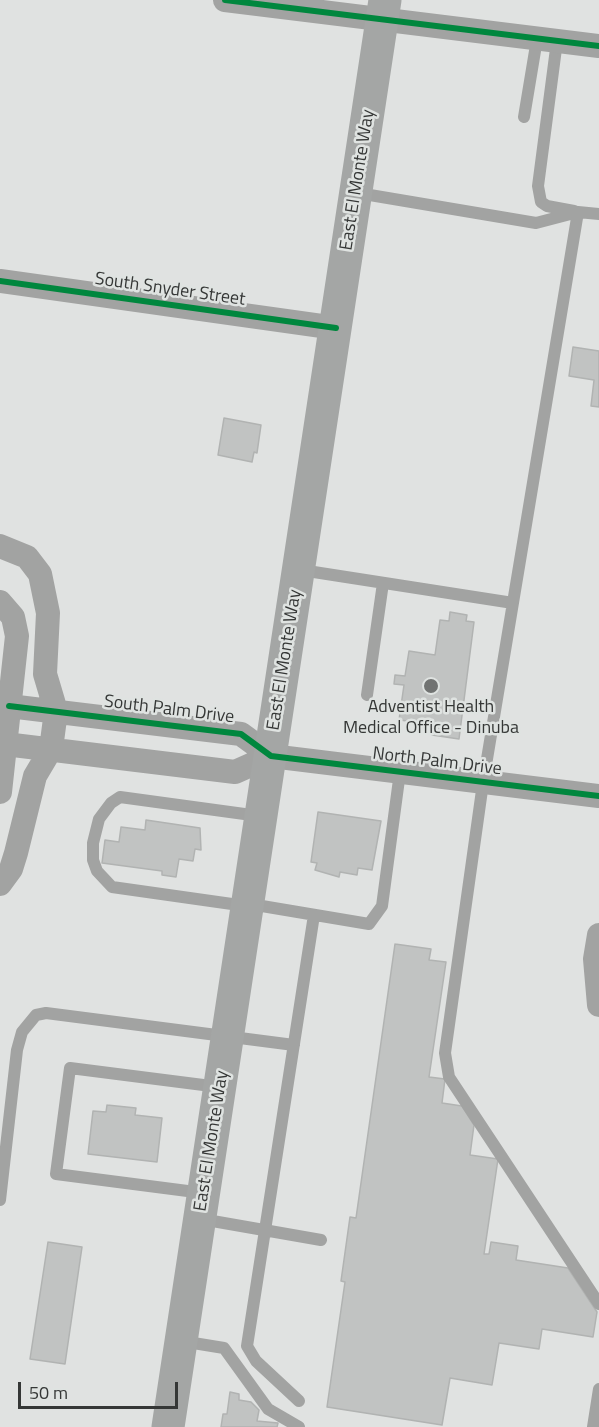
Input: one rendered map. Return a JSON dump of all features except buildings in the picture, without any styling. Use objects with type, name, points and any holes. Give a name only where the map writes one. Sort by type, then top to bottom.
[{"type":"main road","name":"East El Monte Way","points":[[168,1427],[384,10]]},
{"type":"street","points":[[225,0],[384,10],[548,40],[599,46]]},
{"type":"street","name":"South Snyder Street","points":[[0,281],[336,328]]},
{"type":"street","points":[[0,546],[27,557],[40,574],[48,613],[45,674],[56,711],[51,749],[35,776],[16,853],[10,869],[0,884]]},
{"type":"street","points":[[0,602],[13,617],[17,636],[0,792]]},
{"type":"street","name":"South Palm Drive","points":[[9,706],[241,734],[271,756]]},
{"type":"street","points":[[5,744],[235,771],[271,756]]},
{"type":"street","name":"North Palm Drive","points":[[271,756],[599,796]]},
{"type":"street","points":[[599,935],[596,959],[599,1005]]},
{"type":"lane","points":[[524,117],[548,40]]},
{"type":"lane","points":[[548,40],[538,186],[541,202],[547,206],[599,214]]},
{"type":"lane","points":[[356,193],[536,223],[578,212]]},
{"type":"lane","points":[[578,212],[483,783],[445,1053],[449,1077],[599,1304]]},
{"type":"lane","points":[[299,570],[513,603]]},
{"type":"lane","points":[[367,694],[383,583]]},
{"type":"lane","points":[[261,817],[120,797],[111,803],[99,819],[93,843],[93,860],[97,871],[112,887],[369,924],[379,912],[400,772]]},
{"type":"lane","points":[[299,1401],[256,1361],[247,1346],[314,915]]},
{"type":"lane","points":[[0,1200],[17,1050],[22,1032],[36,1015],[46,1013],[294,1045]]},
{"type":"lane","points":[[220,1087],[70,1068],[56,1174],[202,1206],[265,1230],[321,1240]]},
{"type":"lane","points":[[181,1341],[224,1348],[268,1409],[299,1427]]},
{"type":"lane","points":[[593,1427],[599,1389]]},
{"type":"cycle path","points":[[225,0],[599,46]]},
{"type":"cycle path","points":[[0,281],[336,328]]},
{"type":"cycle path","points":[[9,706],[241,734],[271,756],[599,796]]},
{"type":"place","name":"Adventist Health Medical Office - Dinuba","points":[[431,686]]}]
